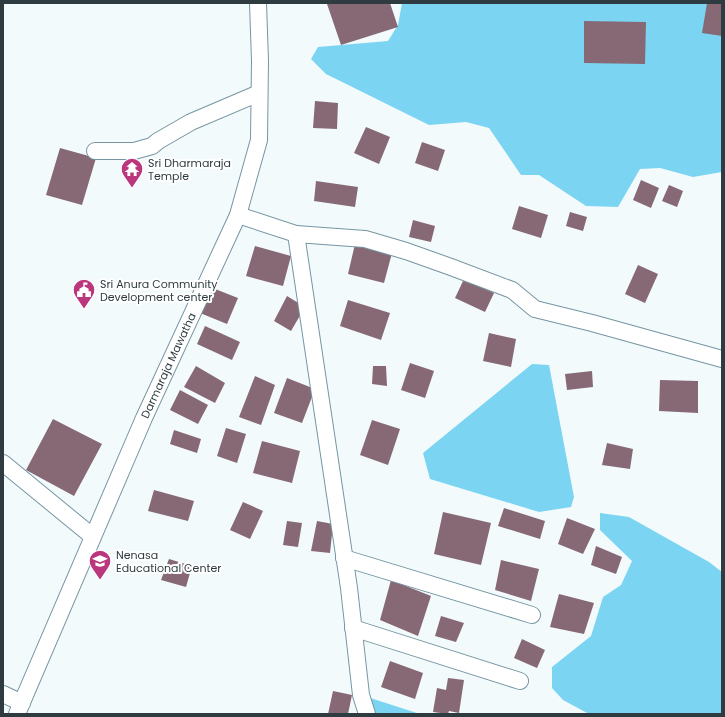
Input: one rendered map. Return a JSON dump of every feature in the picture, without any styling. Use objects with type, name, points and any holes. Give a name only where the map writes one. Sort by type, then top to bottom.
[{"type":"street","name":"Darmaraja Mawatha","points":[[20,709],[92,536],[147,411],[238,215],[258,140],[260,61],[258,3]]},
{"type":"street","points":[[96,151],[134,151],[152,146],[191,122],[260,94]]},
{"type":"street","points":[[238,215],[296,234],[365,238],[406,251],[512,290],[535,309],[722,359]]},
{"type":"street","points":[[296,234],[344,558],[361,695],[367,714]]},
{"type":"street","points":[[3,463],[92,536]]},
{"type":"street","points":[[344,558],[532,615]]},
{"type":"street","points":[[353,628],[520,681]]},
{"type":"street","points":[[3,694],[20,709]]},
{"type":"shaded area","points":[[402,3],[722,3],[722,172],[693,177],[660,168],[640,169],[618,207],[586,206],[539,175],[521,175],[489,128],[466,122],[429,125],[326,74],[311,59],[318,47],[388,41],[398,25]]},
{"type":"shaded area","points":[[532,364],[549,365],[574,497],[571,507],[539,512],[430,479],[423,453]]},
{"type":"shaded area","points":[[600,513],[629,517],[709,562],[722,572],[722,714],[589,714],[563,700],[552,688],[552,667],[591,636],[603,597],[621,585],[632,561],[600,530]]},
{"type":"shaded area","points":[[361,695],[420,714],[367,714]]},
{"type":"building","points":[[390,3],[398,27],[341,45],[327,4]]},
{"type":"building","points":[[707,3],[722,3],[722,36],[702,33]]},
{"type":"building","points":[[584,21],[646,22],[645,64],[584,63]]},
{"type":"building","points":[[315,101],[338,103],[337,129],[313,128]]},
{"type":"building","points":[[366,127],[390,137],[379,164],[354,153]]},
{"type":"building","points":[[422,142],[445,150],[438,171],[415,163]]},
{"type":"building","points":[[60,148],[96,158],[82,205],[46,195]]},
{"type":"building","points":[[641,180],[659,188],[651,208],[633,200]]},
{"type":"building","points":[[316,181],[358,187],[355,207],[314,201]]},
{"type":"building","points":[[669,185],[683,191],[677,207],[662,201]]},
{"type":"building","points":[[519,206],[548,215],[541,238],[512,229]]},
{"type":"building","points":[[570,212],[587,217],[583,231],[566,226]]},
{"type":"building","points":[[413,220],[435,226],[431,242],[409,237]]},
{"type":"building","points":[[355,244],[392,253],[384,283],[348,274]]},
{"type":"building","points":[[255,246],[291,256],[283,286],[246,276]]},
{"type":"building","points":[[638,265],[658,274],[645,303],[625,294]]},
{"type":"building","points":[[464,279],[494,293],[485,312],[455,298]]},
{"type":"building","points":[[210,287],[238,298],[227,324],[200,313]]},
{"type":"building","points":[[287,296],[305,307],[291,331],[274,321]]},
{"type":"building","points":[[348,300],[390,313],[381,340],[340,326]]},
{"type":"building","points":[[205,326],[240,342],[232,360],[197,344]]},
{"type":"building","points":[[489,333],[516,339],[511,367],[483,361]]},
{"type":"building","points":[[410,363],[434,371],[425,398],[401,390]]},
{"type":"building","points":[[196,366],[225,383],[215,403],[184,387]]},
{"type":"building","points":[[373,366],[386,366],[387,386],[372,384]]},
{"type":"building","points":[[592,371],[593,387],[567,390],[565,374]]},
{"type":"building","points":[[255,376],[275,385],[261,425],[239,417]]},
{"type":"building","points":[[287,378],[315,389],[302,423],[274,413]]},
{"type":"building","points":[[660,380],[698,381],[698,413],[659,411]]},
{"type":"building","points":[[180,390],[208,405],[198,424],[170,410]]},
{"type":"building","points":[[53,419],[102,444],[74,496],[26,470]]},
{"type":"building","points":[[372,420],[400,429],[388,465],[360,455]]},
{"type":"building","points":[[226,428],[246,434],[237,463],[217,456]]},
{"type":"building","points":[[174,430],[201,439],[197,453],[170,444]]},
{"type":"building","points":[[262,441],[300,451],[292,483],[253,473]]},
{"type":"building","points":[[607,443],[633,449],[630,469],[602,465]]},
{"type":"building","points":[[154,490],[194,501],[188,521],[148,511]]},
{"type":"building","points":[[243,502],[263,511],[250,539],[230,530]]},
{"type":"building","points":[[504,508],[545,521],[540,539],[498,526]]},
{"type":"building","points":[[443,512],[491,523],[481,565],[434,554]]},
{"type":"building","points":[[567,518],[595,529],[583,554],[558,544]]},
{"type":"building","points":[[287,521],[302,523],[298,547],[283,545]]},
{"type":"building","points":[[317,521],[333,524],[330,553],[311,551]]},
{"type":"building","points":[[596,546],[622,557],[616,574],[591,565]]},
{"type":"building","points":[[169,559],[192,566],[186,587],[161,580]]},
{"type":"building","points":[[501,560],[539,569],[531,601],[495,590]]},
{"type":"building","points":[[391,580],[431,596],[418,636],[380,620]]},
{"type":"building","points":[[559,594],[594,603],[584,634],[550,627]]},
{"type":"building","points":[[441,616],[464,623],[456,642],[435,636]]},
{"type":"building","points":[[522,639],[545,650],[537,668],[514,658]]},
{"type":"building","points":[[390,661],[423,673],[415,699],[381,687]]},
{"type":"building","points":[[448,678],[464,680],[459,713],[449,711],[448,714],[433,712],[437,688],[446,690]]},
{"type":"building","points":[[333,691],[352,695],[348,714],[328,714]]},
{"type":"place","name":"Sri Dharmaraja Temple","points":[[132,188]]},
{"type":"place","name":"Sri Anura Community Development center","points":[[84,310]]},
{"type":"place","name":"Nenasa Educational Center","points":[[100,580]]}]
